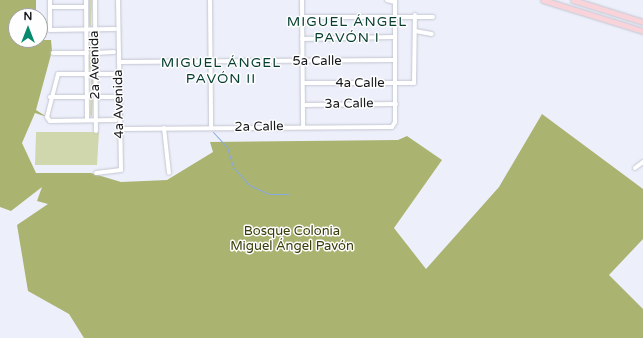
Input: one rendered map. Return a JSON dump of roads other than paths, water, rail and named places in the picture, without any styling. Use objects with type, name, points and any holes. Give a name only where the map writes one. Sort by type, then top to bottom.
[{"type":"main road","points":[[543,0],[643,31]]},
{"type":"main road","points":[[572,0],[643,22]]},
{"type":"street","points":[[50,0],[50,30],[115,29]]},
{"type":"street","name":"2a Avenida","points":[[86,0],[87,120]]},
{"type":"street","name":"2a Avenida","points":[[94,0],[96,130]]},
{"type":"street","name":"4a Avenida","points":[[96,173],[121,170],[118,0]]},
{"type":"street","points":[[210,0],[212,127]]},
{"type":"street","points":[[302,0],[303,126]]},
{"type":"street","points":[[387,0],[394,1],[396,104]]},
{"type":"street","points":[[50,7],[86,7]]},
{"type":"street","points":[[302,17],[394,15],[433,17]]},
{"type":"street","points":[[415,15],[415,31],[432,34]]},
{"type":"street","name":"4a Calle","points":[[303,83],[416,82],[415,31]]},
{"type":"street","points":[[302,39],[394,38]]},
{"type":"street","points":[[95,52],[114,52]]},
{"type":"street","points":[[53,53],[87,53]]},
{"type":"street","name":"5a Calle","points":[[118,62],[395,60]]},
{"type":"street","points":[[114,74],[56,76],[50,97],[49,120],[116,120]]},
{"type":"street","points":[[50,97],[87,97]]},
{"type":"street","points":[[96,97],[114,97]]},
{"type":"street","name":"2a Calle","points":[[120,129],[303,126],[392,127],[395,122],[396,104]]},
{"type":"street","name":"3a Calle","points":[[303,105],[396,104]]},
{"type":"street","points":[[164,128],[169,173]]},
{"type":"street","points":[[635,168],[643,162]]},
{"type":"waterway","points":[[213,132],[227,147],[233,167],[249,185],[269,194],[288,194]]},
{"type":"district","name":"MIGUEL ÁNGEL PAVÓN I","points":[[347,30]]},
{"type":"district","name":"MIGUEL ÁNGEL PAVÓN II","points":[[221,72]]},
{"type":"park label","name":"Bosque Colonia Miguel Ángel Pavón","points":[[292,240]]}]
